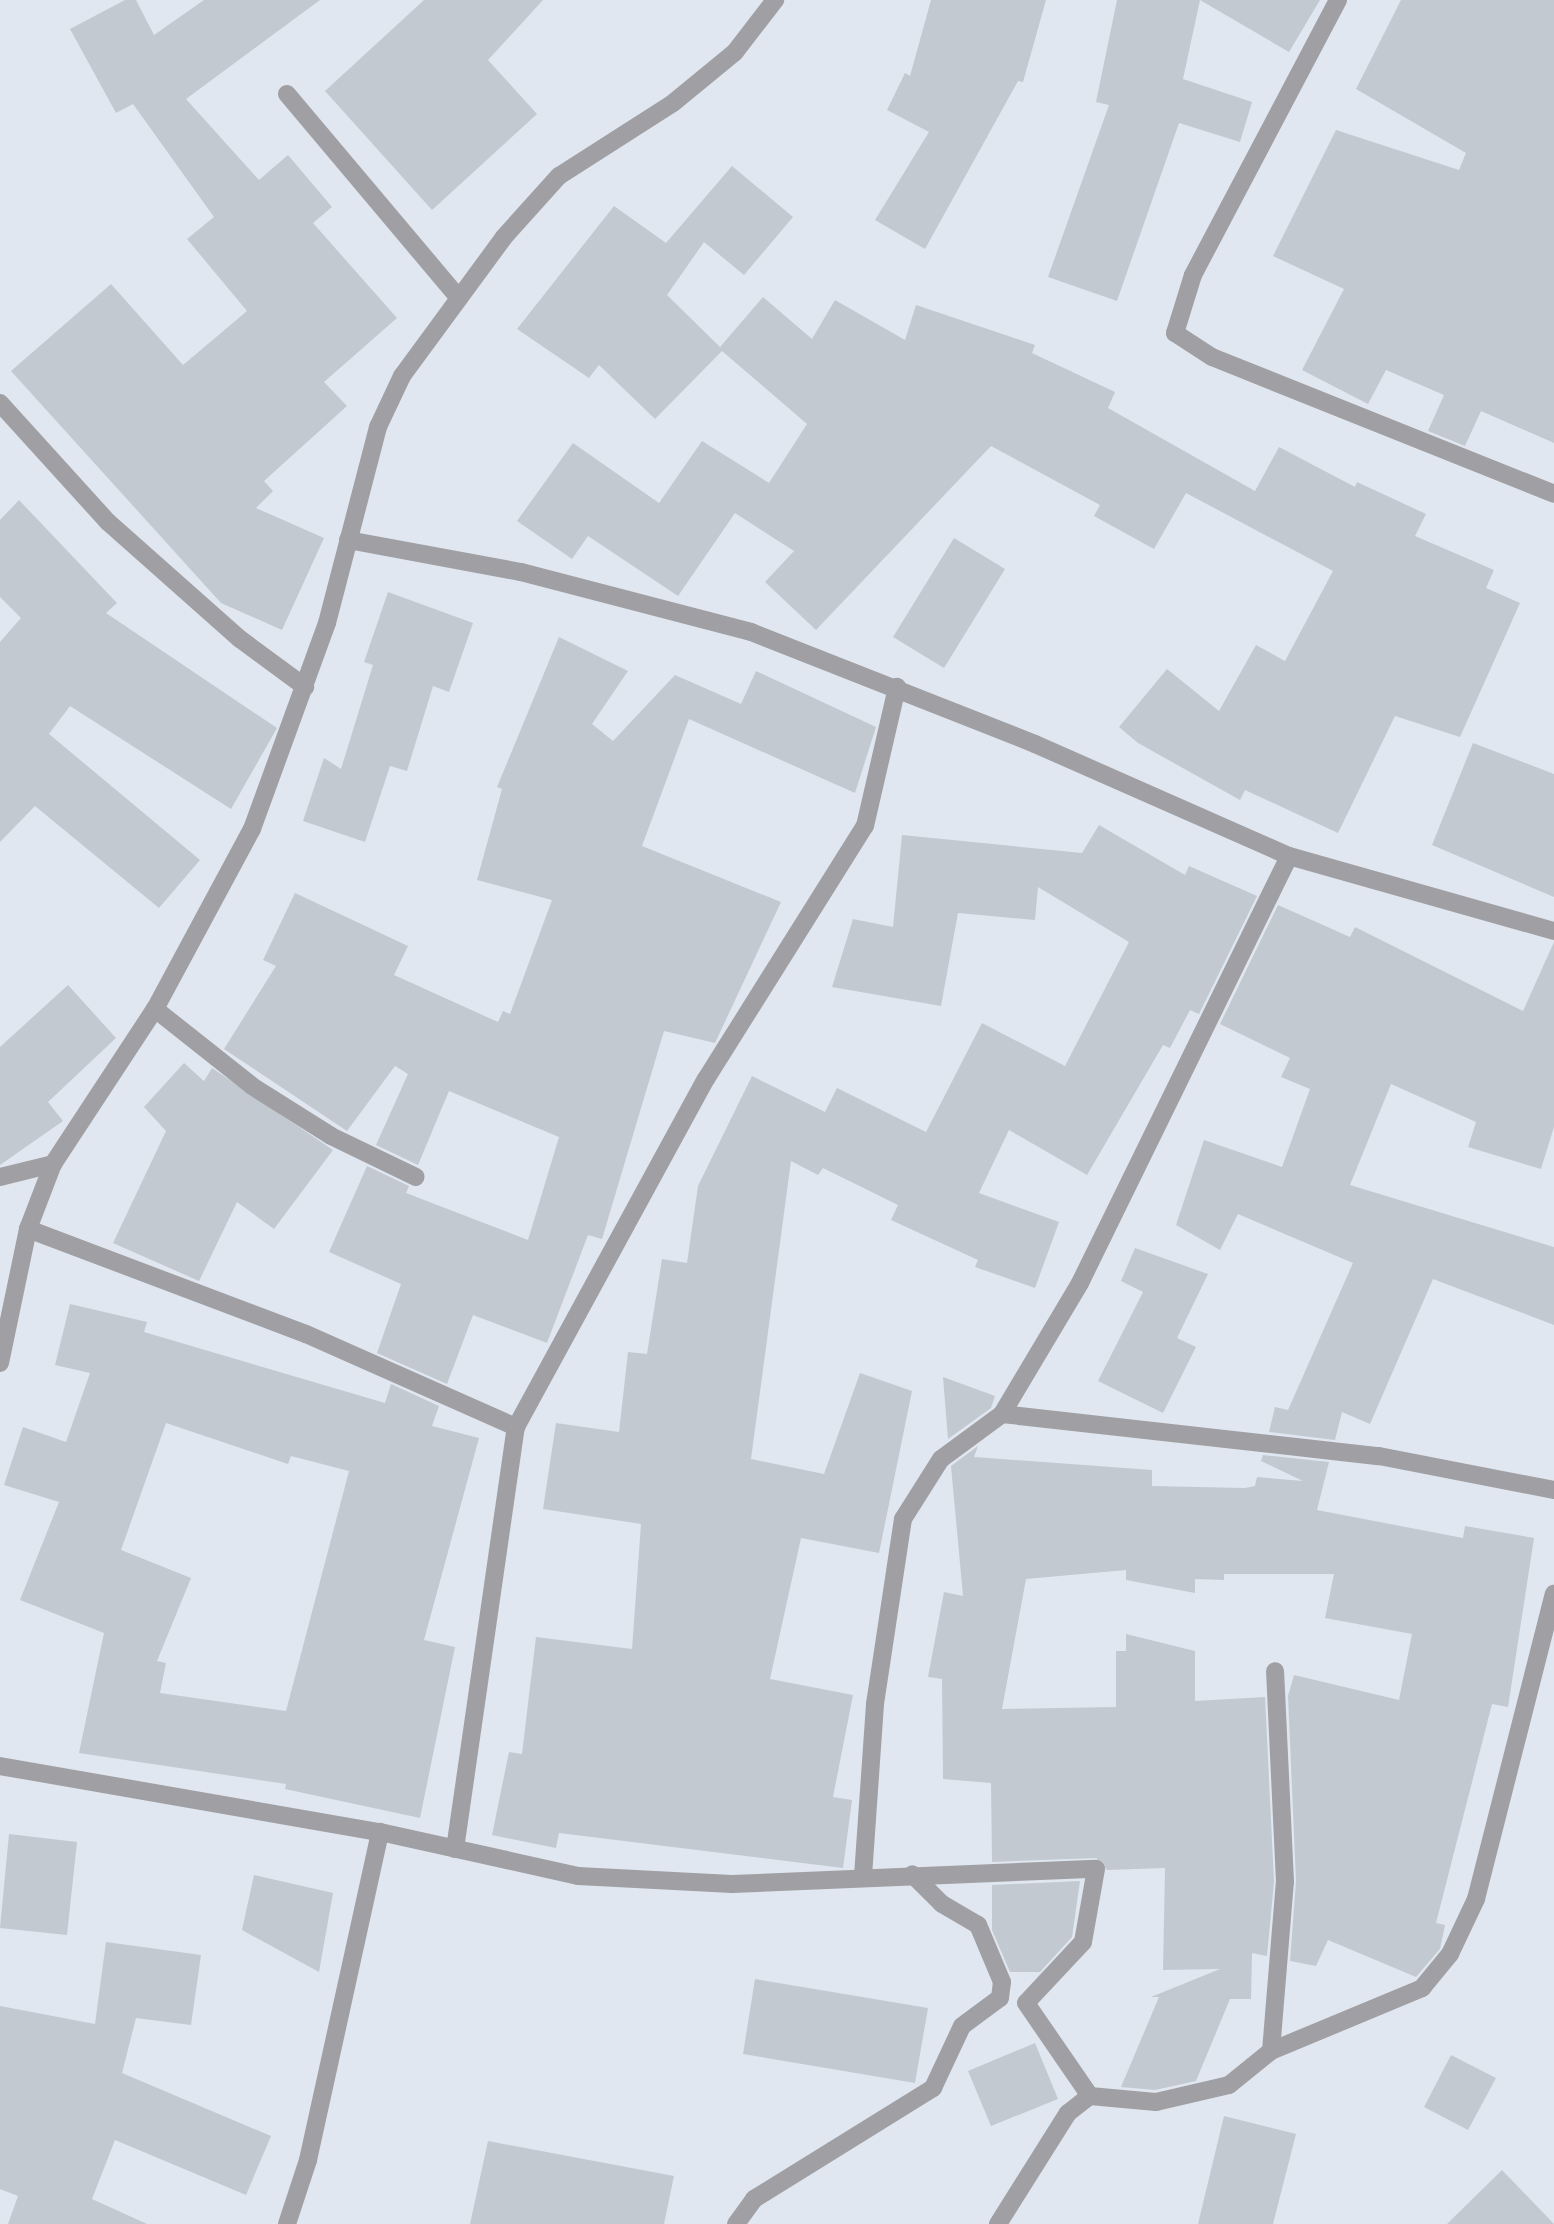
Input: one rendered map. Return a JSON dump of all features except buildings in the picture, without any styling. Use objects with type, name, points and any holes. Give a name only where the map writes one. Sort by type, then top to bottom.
[{"type":"street","points":[[0,1363],[28,1229],[53,1164],[155,1009],[251,829],[305,687],[348,540],[377,427],[402,376],[459,298],[559,176],[694,86],[735,52],[775,0]]},
{"type":"street","points":[[1338,0],[1198,264],[1175,333],[1212,356],[1554,494]]},
{"type":"street","points":[[286,94],[459,298]]},
{"type":"street","points":[[0,403],[108,522],[240,639],[305,687]]},
{"type":"street","points":[[348,540],[521,572],[751,632],[897,687],[1289,856],[1554,931]]},
{"type":"street","points":[[455,1849],[516,1427],[699,1091],[865,825],[897,687]]},
{"type":"street","points":[[863,1876],[875,1704],[903,1519],[941,1459],[1003,1414],[1080,1283],[1289,856]]},
{"type":"street","points":[[155,1009],[251,1086],[331,1136],[416,1177]]},
{"type":"street","points":[[0,1177],[53,1164]]},
{"type":"street","points":[[28,1229],[306,1334],[516,1427]]},
{"type":"street","points":[[1003,1414],[1379,1456],[1554,1490]]},
{"type":"street","points":[[999,2224],[1068,2113],[1090,2096],[1156,2102],[1228,2085],[1271,2051],[1422,1988],[1450,1954],[1476,1899],[1554,1594]]},
{"type":"street","points":[[1271,2051],[1285,1882],[1275,1671]]},
{"type":"street","points":[[0,1766],[380,1832],[578,1876],[732,1884],[863,1876],[1096,1869],[1083,1942],[1026,2003],[1090,2096]]},
{"type":"street","points":[[290,2221],[308,2160],[380,1832]]},
{"type":"street","points":[[736,2224],[754,2199],[933,2088],[962,2026],[1000,1998],[1002,1982],[978,1925],[942,1905],[912,1874]]}]
